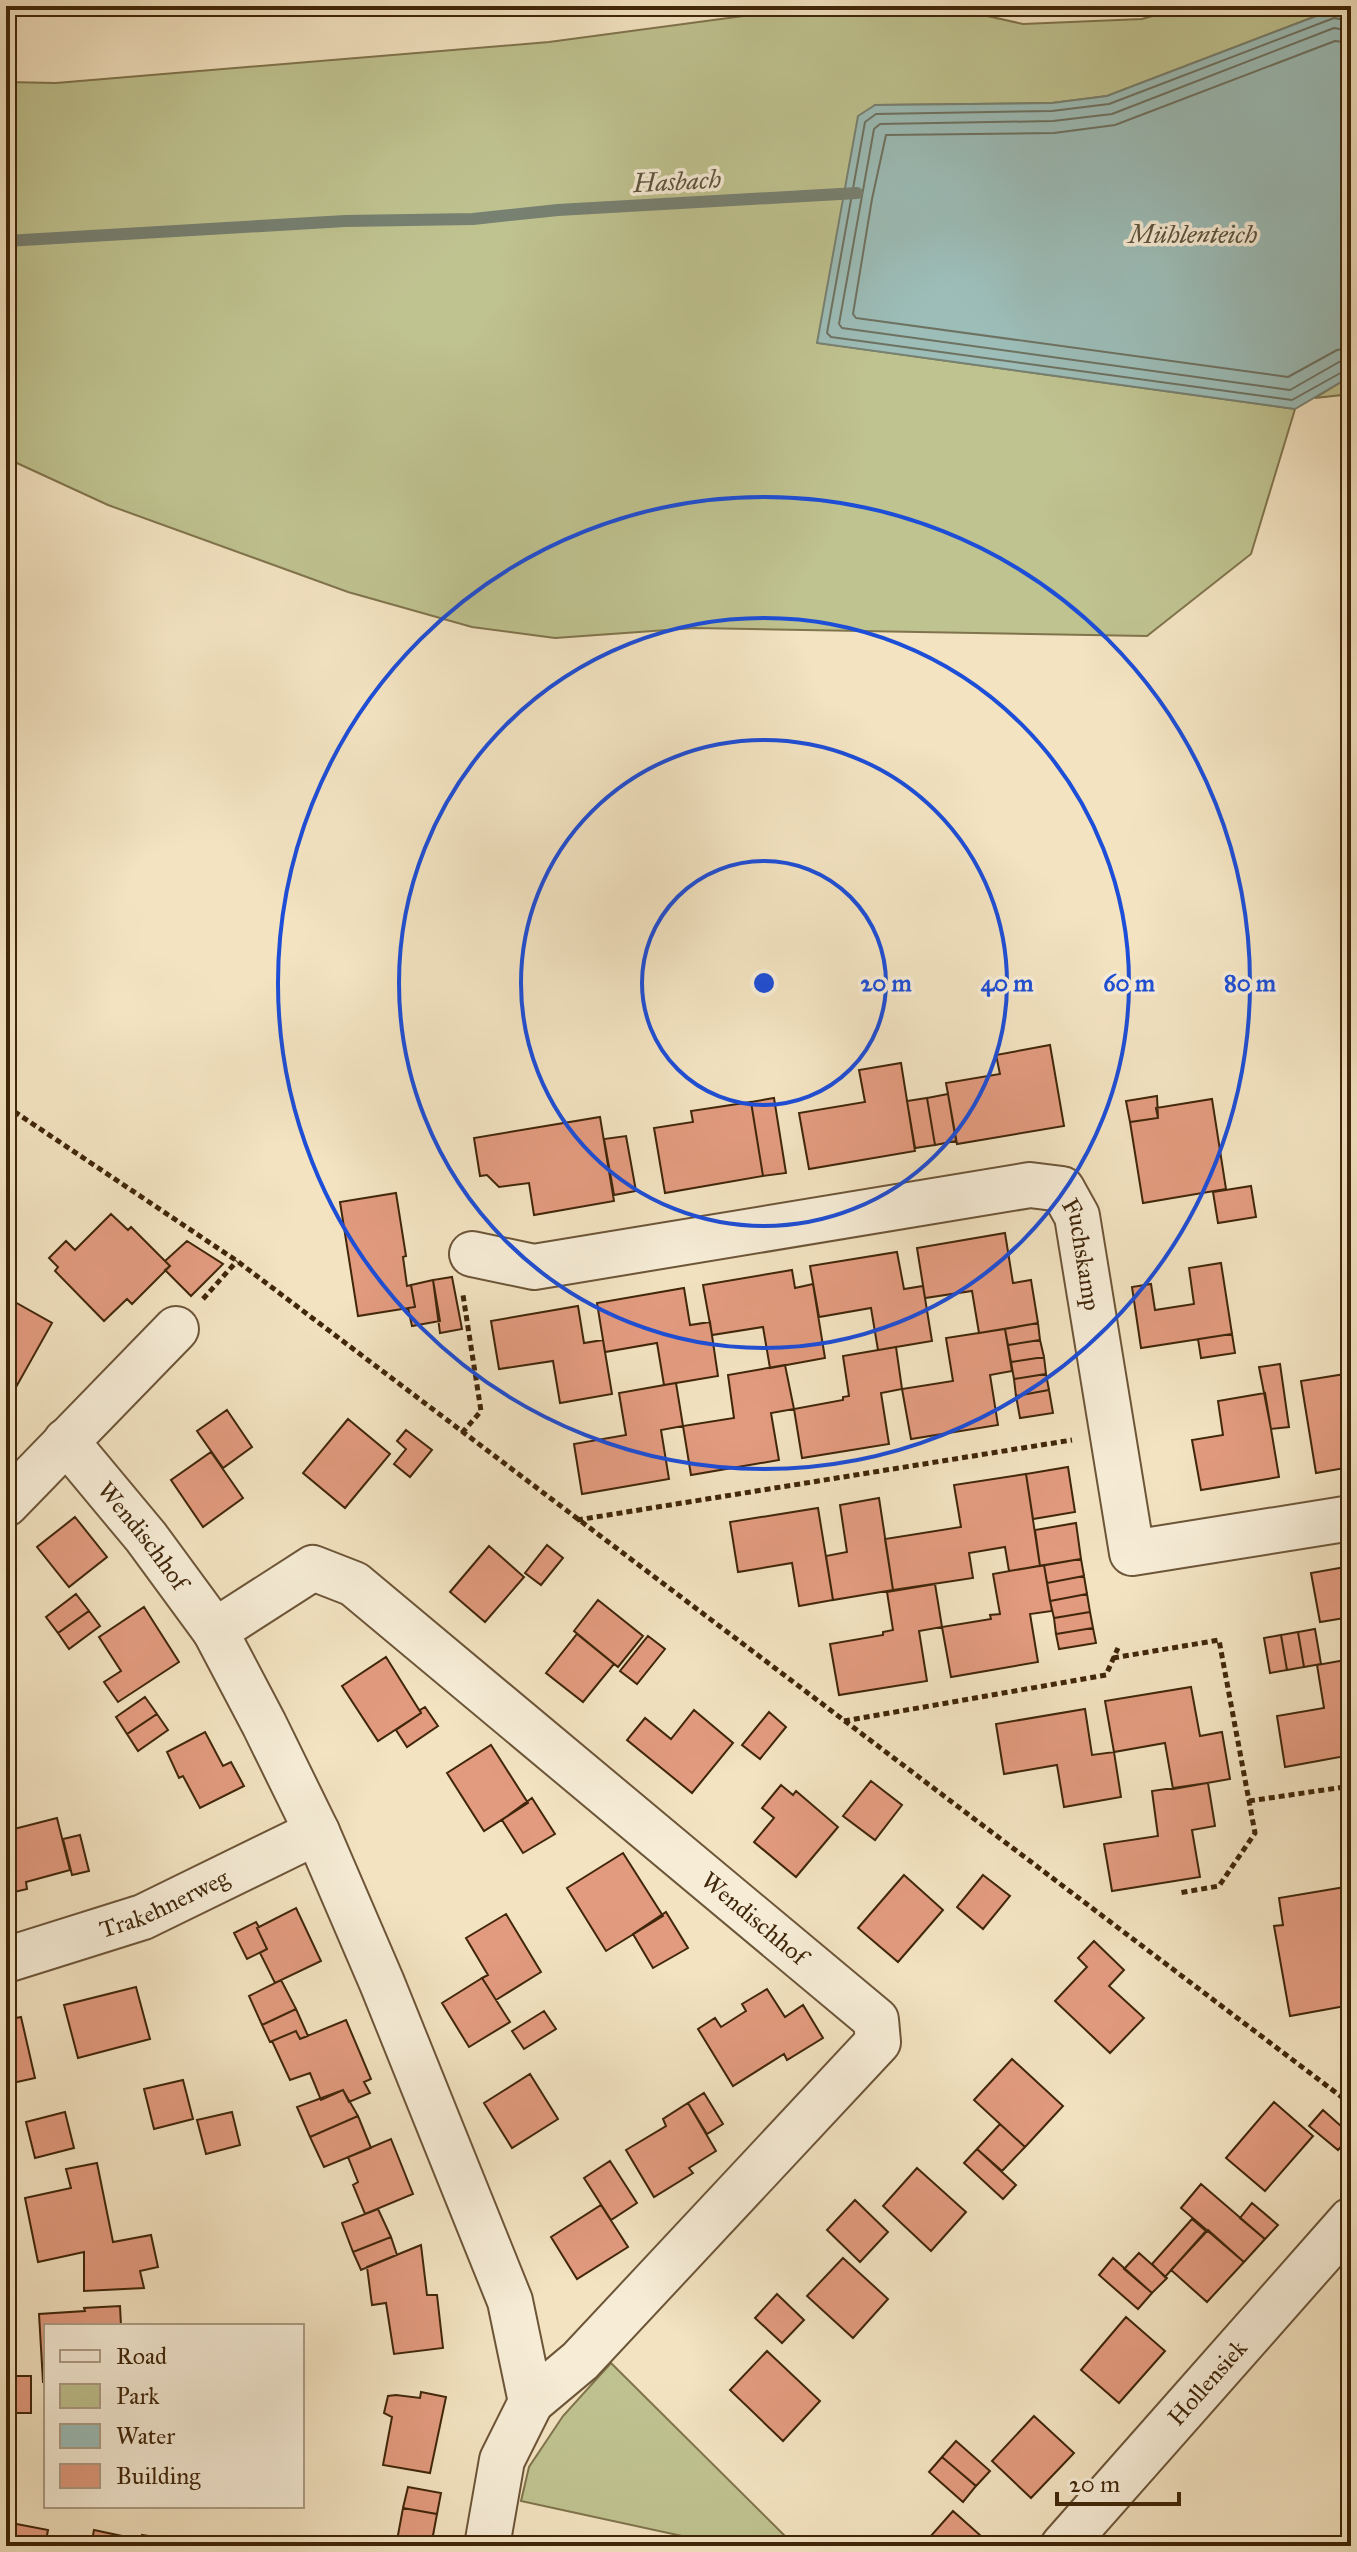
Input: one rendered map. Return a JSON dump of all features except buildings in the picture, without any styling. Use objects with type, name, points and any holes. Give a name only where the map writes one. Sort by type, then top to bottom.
[{"type":"street","name":"Fuchskamp","points":[[472,1254],[534,1267],[1030,1185],[1062,1189],[1077,1216],[1132,1553],[1351,1518]]},
{"type":"street","points":[[6,1504],[176,1329]]},
{"type":"street","name":"Wendischhof","points":[[66,1441],[146,1537],[215,1631],[317,1832],[382,1983],[510,2301],[531,2402]]},
{"type":"street","name":"Wendischhof","points":[[215,1631],[313,1568],[354,1584],[876,2020],[878,2042],[580,2361],[531,2402],[502,2460],[487,2546]]},
{"type":"street","name":"Trakehnerweg","points":[[6,1960],[143,1917],[317,1832]]},
{"type":"street","name":"Hollensiek","points":[[1063,2546],[1351,2220]]},
{"type":"path","points":[[6,1106],[237,1261],[1351,2104]]},
{"type":"path","points":[[462,1433],[481,1411],[463,1296],[472,1254]]},
{"type":"path","points":[[576,1520],[1113,1433]]},
{"type":"path","points":[[1113,1658],[1219,1640],[1255,1833],[1219,1886],[1179,1893]]},
{"type":"path","points":[[843,1721],[1106,1675],[1118,1648]]},
{"type":"path","points":[[1249,1801],[1351,1786]]},
{"type":"green space","points":[[819,6],[943,6],[1023,24],[1142,19],[1187,6],[1351,6],[1351,14],[1334,9],[1107,96],[1052,103],[875,105],[818,343],[1295,409],[1251,554],[1147,636],[695,628],[555,638],[472,627],[348,592],[108,505],[6,458],[6,82],[56,83],[549,42]]},
{"type":"green space","points":[[1351,376],[1351,394],[1315,398]]},
{"type":"green space","points":[[611,2363],[786,2537],[783,2546],[728,2546],[521,2501],[529,2467],[563,2416]]},
{"type":"water","name":"Mühlenteich","points":[[1335,9],[1351,14],[1351,376],[1295,409],[817,343],[858,116],[875,105],[1052,103],[1107,96]]},
{"type":"waterway","name":"Hasbach","points":[[6,241],[345,221],[473,219],[558,210],[857,193]]}]
